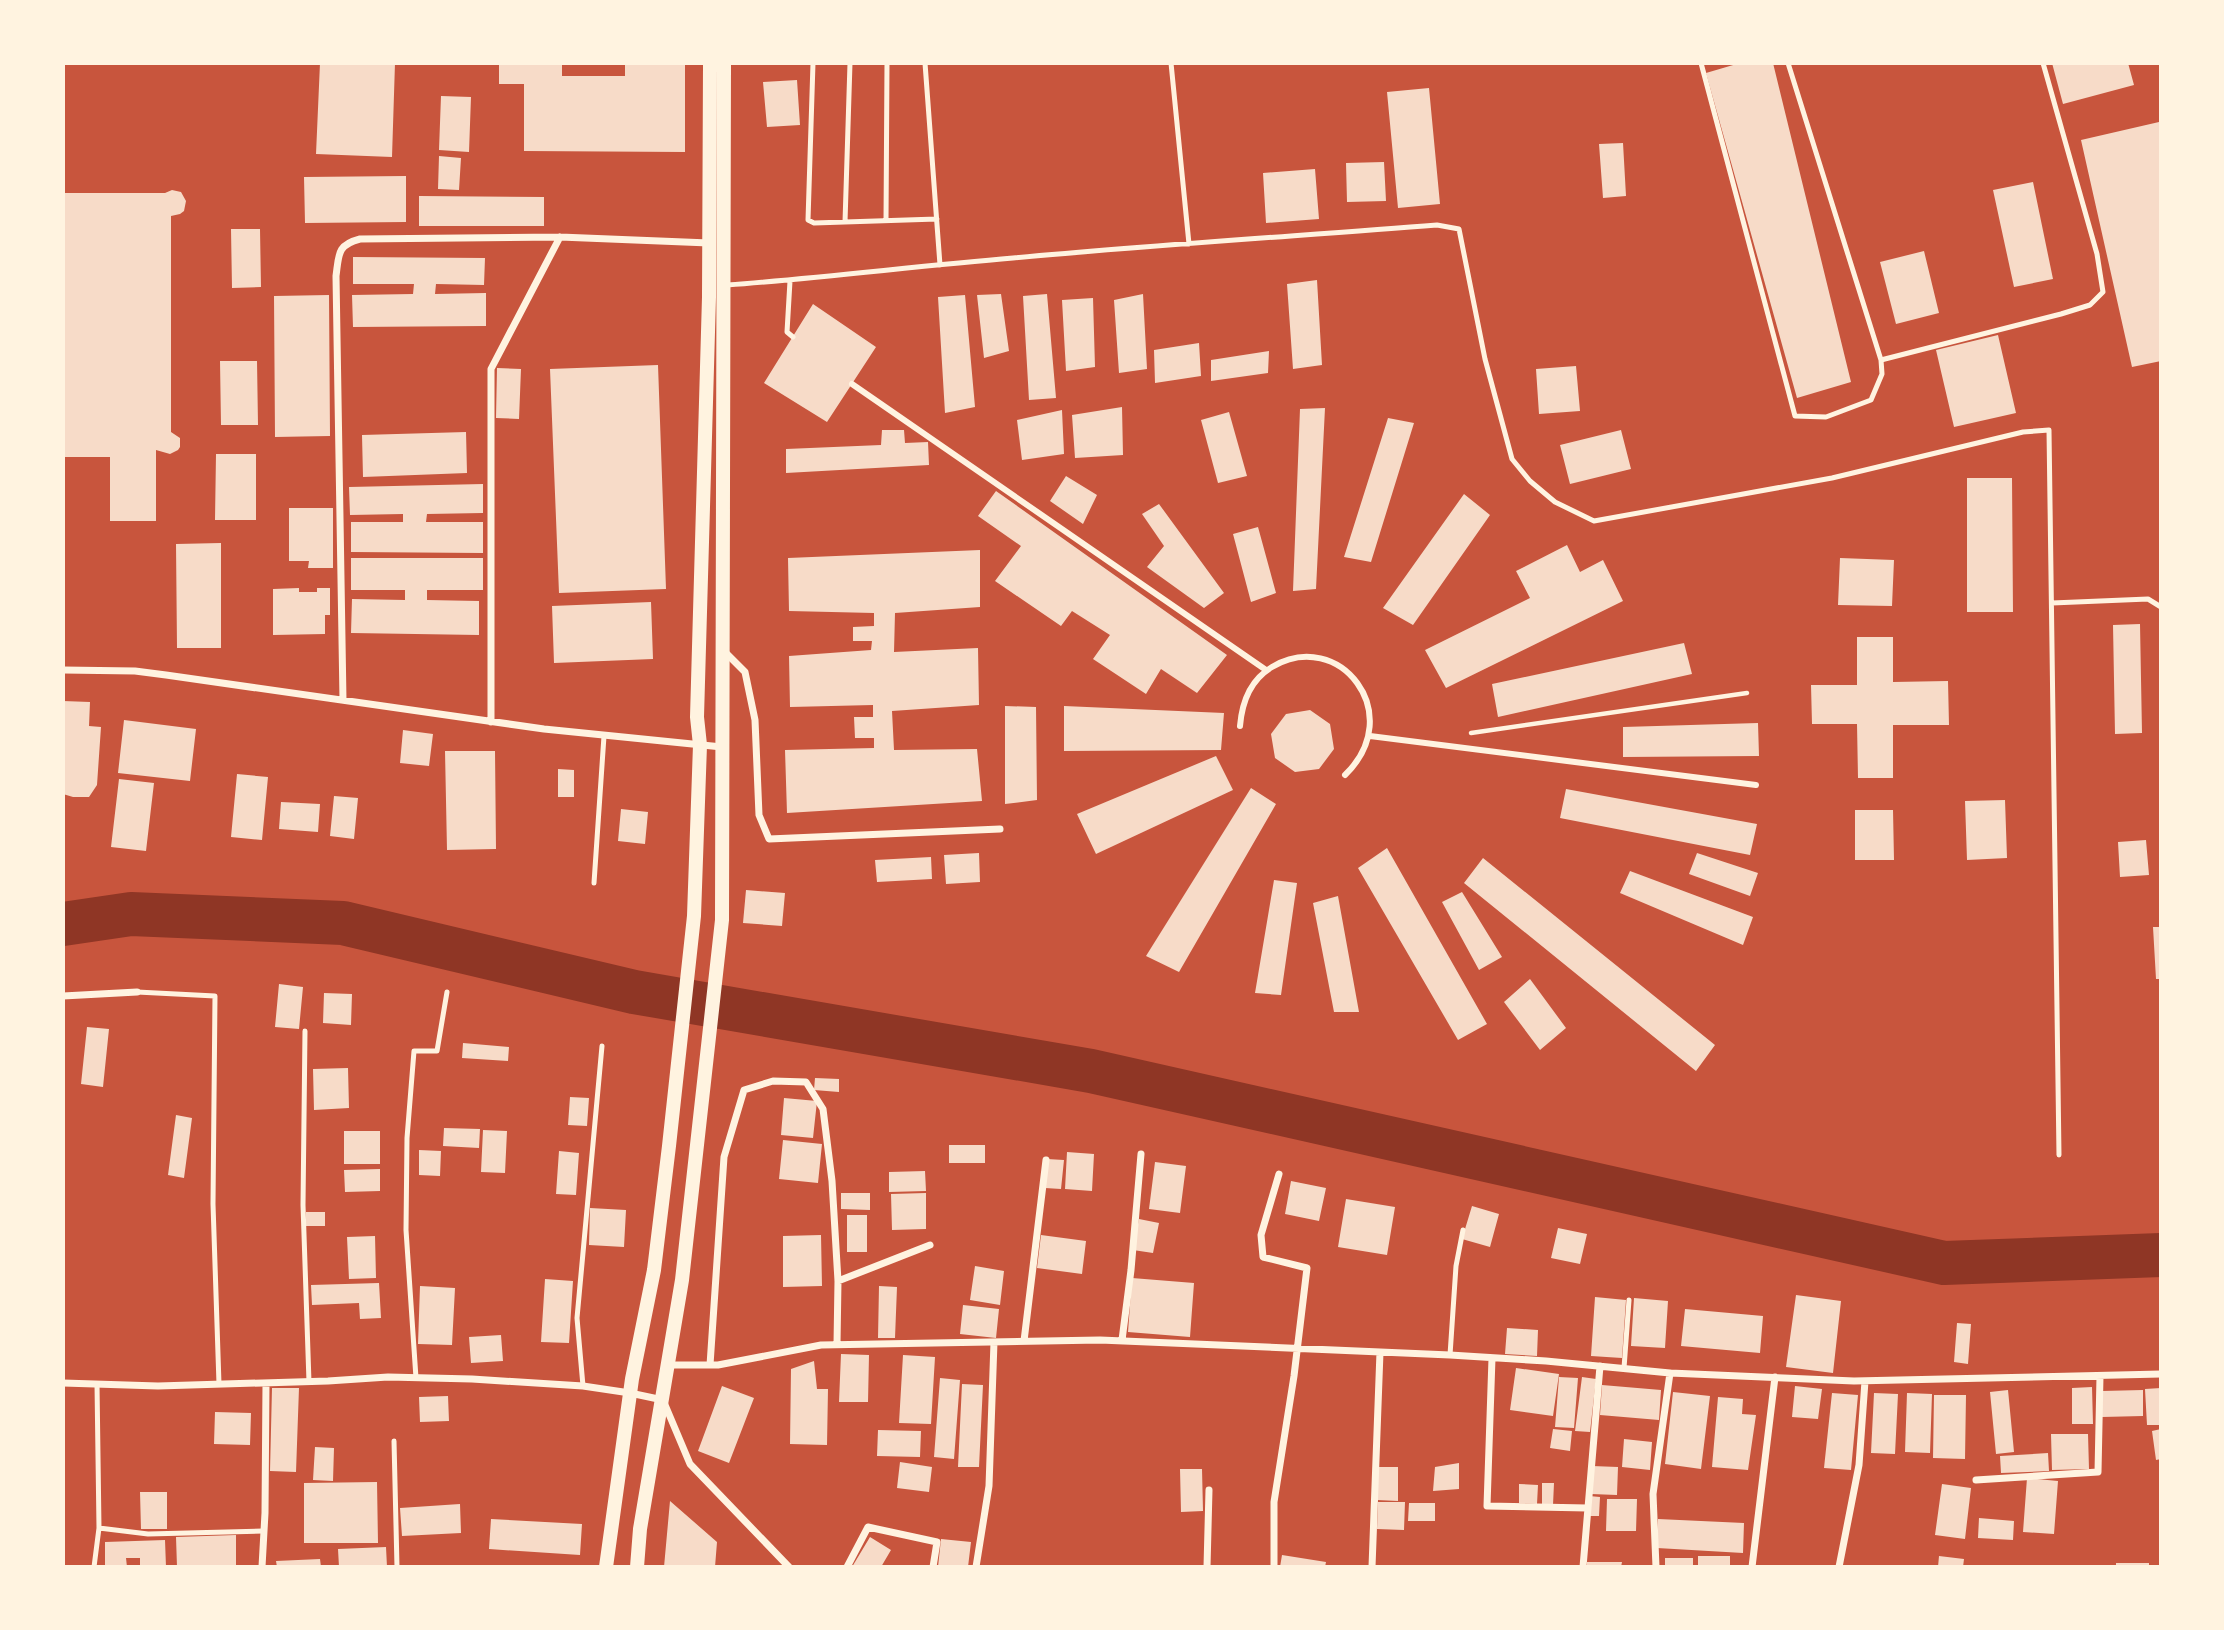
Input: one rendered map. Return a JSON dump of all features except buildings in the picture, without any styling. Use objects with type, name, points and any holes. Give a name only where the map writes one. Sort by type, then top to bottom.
[{"type":"main road","points":[[606,1567],[630,1392],[654,1270],[694,916],[700,745],[698,717],[709,243],[710,63]]},
{"type":"main road","points":[[637,1567],[640,1529],[682,1280],[722,920],[724,63]]},
{"type":"street","points":[[491,722],[491,369],[560,237]]},
{"type":"street","points":[[343,700],[336,276],[340,251],[348,243],[360,239],[560,237],[709,243]]},
{"type":"street","points":[[852,384],[1266,670]]},
{"type":"street","points":[[723,649],[745,672],[755,720],[759,815],[769,839],[1000,829]]},
{"type":"street","points":[[1240,726],[1246,695],[1266,670],[1279,662],[1295,658],[1326,660],[1353,677],[1368,704],[1371,720],[1365,751],[1345,775]]},
{"type":"street","points":[[63,670],[135,671],[250,685],[491,722],[722,747]]},
{"type":"street","points":[[1370,736],[1756,785]]},
{"type":"street","points":[[63,996],[137,992]]},
{"type":"street","points":[[710,1365],[724,1157],[744,1090],[773,1081],[806,1082],[823,1109],[832,1181],[838,1280],[836,1344]]},
{"type":"street","points":[[1122,1340],[1141,1154]]},
{"type":"street","points":[[1024,1341],[1046,1160]]},
{"type":"street","points":[[1274,1567],[1274,1502],[1307,1268],[1263,1257],[1261,1235],[1279,1174]]},
{"type":"street","points":[[838,1280],[930,1245]]},
{"type":"street","points":[[668,1365],[710,1365],[836,1344],[1122,1340],[1492,1357],[1670,1373],[1865,1381],[2161,1374]]},
{"type":"street","points":[[976,1567],[989,1486],[994,1342]]},
{"type":"street","points":[[1372,1567],[1380,1352]]},
{"type":"street","points":[[1492,1357],[1488,1506],[1587,1508]]},
{"type":"street","points":[[1583,1567],[1600,1366]]},
{"type":"street","points":[[1656,1567],[1653,1494],[1670,1373]]},
{"type":"street","points":[[1976,1479],[2098,1472],[2100,1376]]},
{"type":"street","points":[[63,1383],[219,1384],[388,1377],[542,1382],[630,1392],[663,1400],[690,1464],[789,1567]]},
{"type":"street","points":[[1752,1567],[1775,1377]]},
{"type":"street","points":[[1839,1567],[1859,1465],[1865,1381]]},
{"type":"street","points":[[261,1567],[265,1513],[266,1383]]},
{"type":"street","points":[[1207,1567],[1209,1490]]},
{"type":"street","points":[[847,1567],[868,1527],[937,1542],[933,1567]]},
{"type":"lane","points":[[813,63],[808,220],[814,223],[937,219]]},
{"type":"lane","points":[[845,222],[849,63]]},
{"type":"lane","points":[[886,221],[887,63]]},
{"type":"lane","points":[[925,63],[940,265]]},
{"type":"lane","points":[[1171,63],[1189,244]]},
{"type":"lane","points":[[1701,63],[1795,416],[1826,416],[1871,400],[1882,374],[1881,360],[1788,63]]},
{"type":"lane","points":[[1881,360],[2061,314],[2090,305],[2103,292],[2097,254],[2043,63]]},
{"type":"lane","points":[[724,285],[1437,225],[1459,229],[1485,359],[1512,459],[1530,481],[1555,502],[1594,522],[1832,478],[2023,432],[2049,430],[2059,1155]]},
{"type":"lane","points":[[790,281],[787,332],[793,337]]},
{"type":"lane","points":[[2052,603],[2148,598],[2161,607]]},
{"type":"lane","points":[[594,883],[604,736]]},
{"type":"lane","points":[[137,992],[215,996],[213,1204],[219,1384]]},
{"type":"lane","points":[[416,1378],[406,1230],[407,1138],[414,1051],[437,1051],[447,992]]},
{"type":"lane","points":[[305,1031],[303,1205],[309,1382]]},
{"type":"lane","points":[[583,1386],[577,1318],[602,1046]]},
{"type":"lane","points":[[1450,1355],[1456,1266],[1463,1230]]},
{"type":"lane","points":[[1624,1368],[1629,1300]]},
{"type":"lane","points":[[94,1567],[99,1528],[97,1384]]},
{"type":"lane","points":[[394,1441],[397,1567]]},
{"type":"lane","points":[[99,1528],[148,1534],[262,1531]]},
{"type":"path","points":[[1465,733],[1747,693]]},
{"type":"waterway","points":[[63,924],[131,914],[343,923],[634,992],[1091,1071],[1944,1263],[2161,1255]]}]
